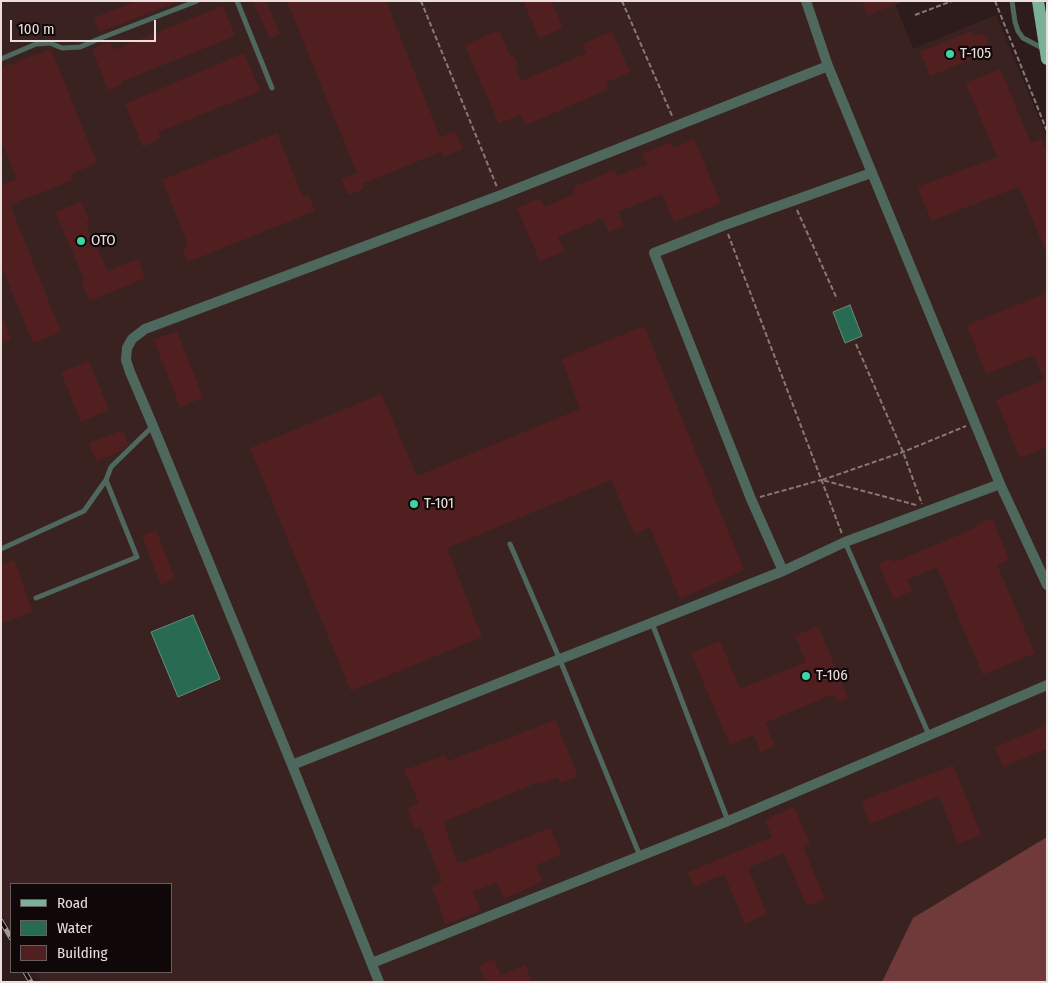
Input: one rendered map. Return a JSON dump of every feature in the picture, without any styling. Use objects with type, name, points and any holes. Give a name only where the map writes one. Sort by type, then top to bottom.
[{"type":"main road","points":[[1038,1],[1046,54]]},
{"type":"street","points":[[806,1],[828,66],[871,173],[1000,484],[1047,585]]},
{"type":"street","points":[[379,982],[130,372],[126,360],[127,348],[132,339],[145,330],[500,195],[828,66]]},
{"type":"street","points":[[782,571],[751,499],[654,252],[871,173]]},
{"type":"street","points":[[292,765],[782,571],[845,542],[1000,484]]},
{"type":"street","points":[[372,964],[728,821],[1047,685]]},
{"type":"lane","points":[[1,59],[36,44],[50,43],[62,48],[80,48],[197,1]]},
{"type":"lane","points":[[237,1],[272,88]]},
{"type":"lane","points":[[1012,1],[1018,31],[1023,38],[1046,54]]},
{"type":"lane","points":[[1,549],[84,512],[106,480],[111,467],[153,426]]},
{"type":"lane","points":[[36,598],[137,557],[106,480]]},
{"type":"lane","points":[[845,542],[929,735]]},
{"type":"lane","points":[[510,544],[560,660],[640,856]]},
{"type":"lane","points":[[652,622],[728,821]]},
{"type":"path","points":[[421,1],[500,195]]},
{"type":"path","points":[[622,1],[676,126]]},
{"type":"path","points":[[915,16],[952,1]]},
{"type":"path","points":[[995,1],[1047,130]]},
{"type":"path","points":[[793,200],[837,299]]},
{"type":"path","points":[[725,225],[845,542]]},
{"type":"path","points":[[822,480],[923,507],[856,344]]},
{"type":"path","points":[[751,499],[822,480],[902,452],[975,422]]},
{"type":"shaded area","points":[[1,1],[894,1],[913,49],[996,15],[1047,138],[1047,982],[41,982],[36,973],[172,973],[172,883],[10,883],[10,929],[1,914]]},
{"type":"shaded area","points":[[1047,837],[1047,982],[882,982],[913,918]]},
{"type":"water","points":[[850,305],[862,336],[845,343],[833,312]]},
{"type":"water","points":[[193,615],[220,679],[178,697],[151,632]]},
{"type":"building","points":[[136,1],[177,2],[99,32],[94,18]]},
{"type":"building","points":[[253,1],[266,1],[280,34],[270,39]]},
{"type":"building","points":[[287,1],[386,1],[440,137],[455,131],[463,149],[443,157],[441,152],[362,184],[364,189],[348,195],[341,179],[357,173]]},
{"type":"building","points":[[523,1],[551,1],[563,28],[539,38]]},
{"type":"building","points":[[862,1],[902,1],[902,2],[867,15]]},
{"type":"building","points":[[223,6],[235,36],[121,82],[122,85],[108,90],[92,49],[110,42],[113,50]]},
{"type":"building","points":[[499,30],[510,56],[513,55],[518,65],[515,67],[521,81],[587,53],[583,44],[612,31],[630,72],[606,83],[609,89],[526,125],[521,114],[499,124],[465,45]]},
{"type":"building","name":"Т-105","points":[[971,31],[973,35],[981,34],[987,37],[988,44],[979,51],[981,55],[930,76],[920,52]]},
{"type":"building","points":[[51,49],[97,163],[71,174],[73,180],[10,205],[61,332],[33,343],[1,265],[1,185],[17,179],[1,140],[1,68]]},
{"type":"building","points":[[244,53],[260,91],[158,132],[160,138],[143,147],[125,104]]},
{"type":"building","points":[[1000,69],[1031,143],[1041,139],[1047,154],[1047,254],[1019,187],[931,221],[918,187],[997,157],[966,83]]},
{"type":"building","points":[[277,133],[303,198],[309,196],[315,211],[188,262],[182,248],[188,245],[162,180]]},
{"type":"building","points":[[694,139],[721,203],[674,222],[662,194],[618,212],[624,226],[608,232],[602,218],[558,237],[564,251],[540,261],[517,208],[540,198],[544,207],[575,194],[573,187],[615,170],[617,176],[647,164],[642,154],[671,142],[673,148]]},
{"type":"building","name":"ОТО","points":[[81,202],[90,220],[86,223],[107,271],[138,259],[145,278],[90,301],[81,282],[85,281],[55,212]]},
{"type":"building","points":[[1047,293],[1047,447],[1020,458],[996,400],[1044,380],[1034,355],[986,374],[967,325]]},
{"type":"building","points":[[1,314],[11,339],[1,343]]},
{"type":"building","name":"Т-101","points":[[644,326],[744,570],[680,599],[650,527],[635,535],[611,480],[447,548],[482,637],[351,691],[250,448],[381,394],[417,476],[580,409],[562,359]]},
{"type":"building","points":[[177,331],[203,398],[180,407],[154,340]]},
{"type":"building","points":[[89,361],[109,410],[81,422],[61,372]]},
{"type":"building","points":[[123,430],[128,444],[121,451],[96,461],[89,443]]},
{"type":"building","points":[[992,518],[1009,560],[997,565],[1035,653],[983,675],[937,567],[907,580],[912,591],[893,599],[879,564],[892,558],[894,562],[978,527],[977,524]]},
{"type":"building","points":[[156,530],[175,579],[161,585],[142,536]]},
{"type":"building","points":[[14,560],[33,612],[3,623],[1,618],[1,565]]},
{"type":"building","name":"Т-106","points":[[818,626],[848,698],[837,702],[833,694],[765,723],[775,746],[761,752],[754,735],[730,745],[691,653],[720,641],[740,689],[806,662],[795,636]]},
{"type":"building","points":[[555,720],[578,776],[561,783],[557,777],[542,784],[541,781],[443,822],[458,863],[550,828],[562,854],[535,866],[543,881],[504,899],[497,882],[473,892],[481,911],[446,924],[432,887],[442,882],[421,828],[415,830],[407,808],[419,803],[404,770],[445,755],[448,761]]},
{"type":"building","points":[[1047,725],[1047,748],[1003,767],[995,747]]},
{"type":"building","points":[[953,765],[981,835],[958,844],[939,796],[870,824],[861,801]]},
{"type":"building","points":[[794,807],[810,844],[803,847],[825,899],[807,906],[784,853],[748,868],[767,914],[745,924],[724,874],[694,887],[688,872],[772,837],[765,820]]},
{"type":"building","points":[[494,959],[501,975],[525,965],[532,982],[486,982],[479,965]]},
{"type":"railway","points":[[1,921],[10,936]]},
{"type":"railway","points":[[26,973],[31,982]]},
{"type":"place","name":"Т-105","points":[[950,54]]},
{"type":"place","name":"ОТО","points":[[81,241]]},
{"type":"place","name":"Т-101","points":[[414,504]]},
{"type":"place","name":"Т-106","points":[[806,676]]}]
